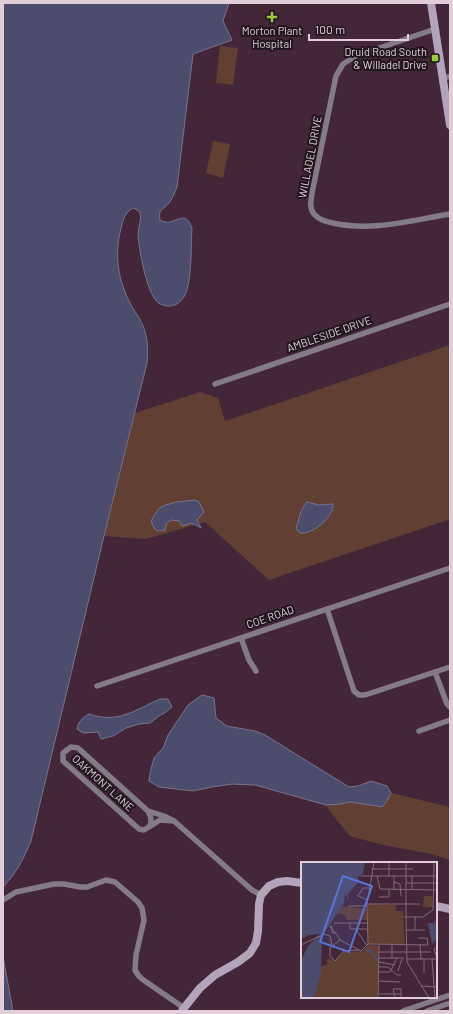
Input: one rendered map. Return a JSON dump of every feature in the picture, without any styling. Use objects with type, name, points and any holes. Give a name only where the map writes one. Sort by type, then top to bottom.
[{"type":"street","points":[[431,3],[435,30],[446,77],[450,125]]},
{"type":"street","name":"WILLADEL DRIVE","points":[[435,30],[356,56],[343,64],[336,76],[312,193],[311,208],[314,214],[320,219],[353,227],[373,227],[450,214]]},
{"type":"street","name":"AMBLESIDE DRIVE","points":[[215,384],[450,304]]},
{"type":"street","name":"COE ROAD","points":[[97,686],[450,568]]},
{"type":"street","points":[[327,609],[354,691],[359,695],[365,695],[450,667]]},
{"type":"street","points":[[241,638],[249,660],[256,671]]},
{"type":"street","points":[[435,672],[447,704],[450,707]]},
{"type":"street","points":[[419,731],[450,720]]},
{"type":"street","name":"OAKMONT LANE","points":[[174,821],[160,820],[144,830],[139,829],[63,761],[63,752],[71,747],[78,748],[148,811],[174,821],[252,890],[261,895]]},
{"type":"street","points":[[148,811],[152,817],[150,826]]},
{"type":"street","points":[[3,900],[16,892],[54,884],[64,884],[80,888],[106,880],[115,882],[138,902],[142,908],[144,920],[136,955],[135,970],[142,979],[183,1010],[200,988],[215,975],[238,962],[250,953],[256,942],[261,895],[269,886],[278,882],[287,881],[301,883]]},
{"type":"street","points":[[437,906],[450,909]]},
{"type":"street","points":[[403,1011],[450,996]]},
{"type":"street","points":[[426,1011],[450,1003]]},
{"type":"shaded area","points":[[220,46],[238,48],[233,85],[216,83]]},
{"type":"shaded area","points":[[213,141],[230,144],[223,178],[206,173]]},
{"type":"shaded area","points":[[450,345],[450,519],[269,580],[205,522],[146,539],[104,536],[135,413],[200,392],[218,398],[225,421]]},
{"type":"shaded area","points":[[391,793],[450,807],[450,860],[432,854],[383,845],[350,836],[326,805],[351,802],[382,807]]},
{"type":"water","points":[[3,3],[229,3],[223,21],[232,40],[193,54],[177,187],[174,195],[160,214],[160,220],[165,222],[182,218],[186,219],[192,228],[189,281],[185,295],[178,303],[171,306],[162,305],[152,294],[146,278],[140,249],[138,235],[141,217],[139,212],[133,208],[130,210],[125,216],[122,225],[118,248],[118,268],[127,296],[144,328],[148,351],[147,363],[31,841],[19,866],[3,887]]},
{"type":"water","points":[[195,500],[199,502],[204,512],[197,520],[201,528],[192,523],[182,526],[179,521],[171,520],[166,524],[165,530],[157,531],[154,528],[151,521],[159,508],[176,502]]},
{"type":"water","points":[[307,502],[319,505],[333,504],[330,514],[321,524],[310,531],[300,533],[296,529],[301,511]]},
{"type":"water","points":[[202,695],[214,698],[216,718],[227,726],[255,731],[265,735],[349,787],[358,786],[371,781],[387,786],[391,793],[387,801],[382,807],[351,802],[326,805],[255,785],[232,784],[193,791],[159,787],[149,781],[154,758],[163,748],[168,735],[188,705]]},
{"type":"water","points":[[160,699],[168,699],[172,707],[150,723],[139,724],[126,728],[113,736],[101,739],[98,732],[83,733],[77,729],[81,720],[89,714],[99,717],[118,717]]},
{"type":"water","points":[[3,957],[13,1011],[3,1011]]},
{"type":"place","name":"Morton Plant Hospital","points":[[272,17]]},
{"type":"place","name":"Druid Road South & Willadel Drive","points":[[435,58]]}]
